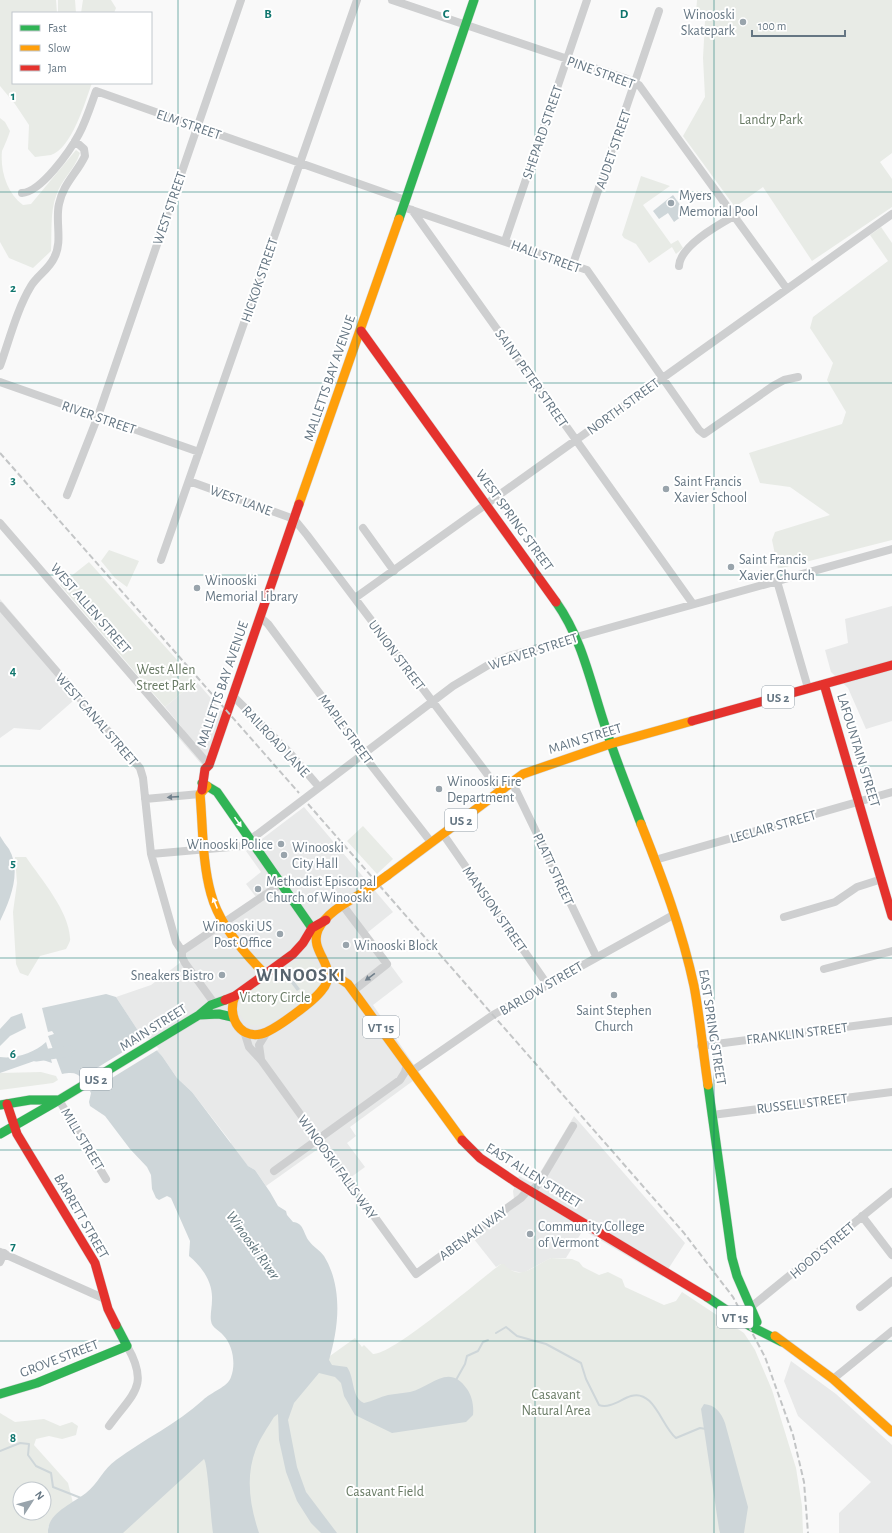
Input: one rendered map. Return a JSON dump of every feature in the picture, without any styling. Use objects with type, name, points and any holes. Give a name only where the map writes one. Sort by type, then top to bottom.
[{"type":"street","name":"WEST STREET","points":[[67,495],[98,416],[241,0]]},
{"type":"street","name":"HICKOK STREET","points":[[161,560],[357,0]]},
{"type":"street","name":"PINE STREET","points":[[392,0],[635,82],[645,90],[787,289]]},
{"type":"street","name":"MALLETTS BAY AVENUE","points":[[263,972],[254,963],[224,923],[210,889],[205,849],[203,788],[210,770],[209,765],[294,519],[407,206],[474,0]]},
{"type":"street","name":"SHEPARD STREET","points":[[505,241],[587,0]]},
{"type":"street","name":"AUDET STREET","points":[[573,264],[660,11]]},
{"type":"street","name":"ELM STREET","points":[[22,193],[28,193],[38,186],[75,141],[96,91],[300,163],[407,206]]},
{"type":"street","points":[[0,366],[25,298],[31,286],[51,264],[56,254],[58,212],[61,195],[68,181],[85,156],[84,149],[75,141]]},
{"type":"street","name":"HALL STREET","points":[[407,206],[573,264],[589,272],[699,430],[704,434],[773,386],[784,380],[798,377]]},
{"type":"street","name":"SAINT PETER STREET","points":[[407,206],[693,604]]},
{"type":"street","name":"NORTH STREET","points":[[355,598],[892,214]]},
{"type":"street","points":[[679,266],[680,259],[694,244],[713,229],[734,216]]},
{"type":"street","name":"WEST SPRING STREET","points":[[362,331],[564,613],[577,636],[610,744]]},
{"type":"street","name":"RIVER STREET","points":[[0,382],[199,452]]},
{"type":"street","name":"WEST LANE","points":[[189,481],[294,519]]},
{"type":"street","name":"UNION STREET","points":[[294,519],[500,791]]},
{"type":"street","name":"WEST ALLEN STREET","points":[[0,523],[209,765]]},
{"type":"street","points":[[363,528],[394,571]]},
{"type":"street","name":"WEAVER STREET","points":[[151,854],[242,846],[363,752],[432,701],[470,674],[490,664],[577,636],[892,549]]},
{"type":"street","points":[[776,581],[808,688]]},
{"type":"street","name":"WEST CANAL STREET","points":[[0,606],[137,765],[143,778],[151,854],[176,942],[182,952],[182,957],[185,963],[214,1003]]},
{"type":"street","name":"MAPLE STREET","points":[[260,617],[268,624],[431,842]]},
{"type":"street","name":"MAIN STREET","points":[[327,970],[320,957],[316,935],[320,926],[326,920],[512,782],[537,768],[610,744],[892,665]]},
{"type":"street","name":"LAFOUNTAIN STREET","points":[[824,684],[860,801],[892,916]]},
{"type":"street","name":"RAILROAD LANE","points":[[233,696],[289,752],[319,787]]},
{"type":"street","name":"EAST SPRING STREET","points":[[610,744],[675,914],[688,958],[732,1258],[737,1276],[758,1322]]},
{"type":"street","name":"PLATT STREET","points":[[512,782],[596,956]]},
{"type":"street","points":[[146,799],[203,788],[217,792],[312,928]]},
{"type":"street","name":"LECLAIR STREET","points":[[655,860],[892,792]]},
{"type":"street","name":"MANSION STREET","points":[[442,834],[546,984]]},
{"type":"street","points":[[784,917],[835,902],[857,887],[882,879]]},
{"type":"street","points":[[182,952],[281,884]]},
{"type":"street","points":[[261,1060],[259,1045],[267,1032],[321,992],[337,986],[353,991],[388,964],[344,906]]},
{"type":"street","name":"BARLOW STREET","points":[[410,1068],[475,1026],[546,984],[675,914]]},
{"type":"street","name":"MAIN STREET","points":[[59,1100],[169,1034],[199,1015],[214,1003],[235,996],[263,972],[294,954],[303,944],[312,928],[326,920]]},
{"type":"street","points":[[824,968],[892,951]]},
{"type":"street","points":[[294,954],[309,952],[320,957]]},
{"type":"street","points":[[321,992],[327,981],[327,970]]},
{"type":"street","name":"EAST ALLEN STREET","points":[[327,970],[348,984],[466,1146],[494,1169],[691,1286],[750,1326],[782,1342]]},
{"type":"street","points":[[235,996],[230,1008],[232,1017],[244,1031],[256,1034],[267,1032]]},
{"type":"street","name":"MAIN STREET","points":[[199,1015],[219,1014],[232,1017]]},
{"type":"street","name":"FRANKLIN STREET","points":[[701,1046],[892,1021]]},
{"type":"street","name":"WINOOSKI FALLS WAY","points":[[244,1031],[249,1047],[261,1060],[416,1274]]},
{"type":"street","points":[[274,1171],[400,1080],[405,1072],[410,1068]]},
{"type":"street","points":[[400,1080],[409,1080],[421,1083]]},
{"type":"street","name":"RUSSELL STREET","points":[[712,1115],[892,1092]]},
{"type":"street","name":"US 2","points":[[3,1104],[30,1100],[59,1100]]},
{"type":"street","points":[[0,1134],[59,1100]]},
{"type":"street","name":"MILL STREET","points":[[59,1100],[106,1179]]},
{"type":"street","name":"BARRETT STREET","points":[[3,1104],[14,1127],[90,1255],[98,1271],[108,1309],[127,1346]]},
{"type":"street","name":"ABENAKI WAY","points":[[416,1274],[521,1198],[539,1183],[573,1126]]},
{"type":"street","name":"HOOD STREET","points":[[751,1307],[892,1192]]},
{"type":"street","points":[[862,1216],[892,1255]]},
{"type":"street","points":[[0,1262],[2,1252],[105,1299]]},
{"type":"street","points":[[860,1307],[892,1281]]},
{"type":"street","name":"EAST ALLEN STREET","points":[[691,1286],[743,1312],[758,1322],[782,1342],[833,1379],[892,1432]]},
{"type":"street","points":[[833,1379],[892,1331]]},
{"type":"street","points":[[109,1426],[133,1394],[138,1382],[138,1369],[127,1346]]},
{"type":"street","name":"GROVE STREET","points":[[0,1394],[37,1383],[127,1346]]},
{"type":"shaded area","points":[[0,599],[81,694],[40,730],[14,728],[0,738]]},
{"type":"shaded area","points":[[892,606],[892,721],[866,729],[848,688],[831,672],[825,650],[848,643],[845,619]]},
{"type":"shaded area","points":[[196,681],[229,719],[203,766],[177,736],[184,730],[165,707]]},
{"type":"shaded area","points":[[304,807],[393,912],[367,933],[403,982],[373,1005],[421,1075],[350,1127],[356,1136],[347,1143],[365,1167],[343,1183],[318,1149],[266,1186],[255,1170],[248,1166],[233,1149],[230,1141],[192,1092],[177,1078],[162,1056],[137,1029],[116,997],[151,985],[181,962],[185,948],[256,897],[246,884],[261,872],[246,851]]},
{"type":"shaded area","points":[[574,1116],[685,1243],[663,1277],[583,1230],[566,1258],[551,1258],[523,1273],[509,1270],[501,1264],[496,1267],[473,1238],[515,1207],[513,1191],[519,1176],[530,1182],[535,1181]]},
{"type":"shaded area","points":[[791,1361],[836,1394],[892,1445],[892,1533],[839,1533],[839,1513],[871,1482],[798,1416],[784,1381]]},
{"type":"green space","points":[[0,0],[56,0],[57,12],[12,12],[12,84],[92,84],[77,124],[59,151],[51,155],[35,157],[28,149],[29,125],[15,104],[0,86]]},
{"type":"green space","points":[[58,0],[75,0],[76,12],[58,12]]},
{"type":"green space","points":[[83,0],[111,0],[116,8],[114,12],[81,12]]},
{"type":"green space","name":"Landry Park","points":[[697,0],[892,0],[892,153],[880,162],[892,179],[892,207],[812,261],[763,187],[735,207],[683,136],[705,97],[703,58],[705,21],[696,14]]},
{"type":"green space","points":[[0,118],[5,122],[10,131],[2,151],[2,166],[4,174],[9,188],[17,200],[23,205],[31,204],[76,150],[80,153],[78,159],[58,190],[54,202],[51,251],[33,268],[9,258],[0,242]]},
{"type":"green space","points":[[641,176],[670,186],[643,205],[671,244],[678,240],[683,248],[676,254],[672,247],[649,263],[636,244],[624,238],[622,235]]},
{"type":"green space","points":[[881,227],[892,243],[892,540],[778,569],[772,540],[775,532],[830,515],[790,487],[760,483],[749,453],[842,424],[846,412],[827,380],[833,363],[810,328],[813,317],[888,261],[870,235]]},
{"type":"green space","points":[[109,550],[139,561],[127,587],[115,578],[101,561]]},
{"type":"green space","name":"West Allen Street Park","points":[[89,562],[196,681],[165,707],[60,585]]},
{"type":"green space","points":[[363,826],[393,859],[377,874],[347,841]]},
{"type":"green space","points":[[15,857],[26,857],[46,885],[60,906],[65,917],[70,939],[66,949],[40,956],[28,976],[20,973],[16,964],[13,912],[17,883]]},
{"type":"green space","name":"Victory Circle","points":[[304,959],[312,961],[321,970],[322,979],[317,990],[282,1015],[266,1024],[251,1024],[244,1020],[238,1011],[241,1000],[264,980],[290,964]]},
{"type":"green space","points":[[41,1072],[56,1076],[58,1080],[53,1083],[0,1090],[0,1073]]},
{"type":"green space","name":"Casavant Natural Area","points":[[551,1258],[572,1259],[579,1262],[583,1267],[599,1275],[608,1272],[622,1279],[625,1287],[664,1305],[676,1301],[682,1292],[744,1333],[755,1350],[772,1390],[796,1468],[802,1506],[803,1533],[100,1533],[195,1453],[355,1338],[362,1347],[364,1345],[373,1354],[383,1351],[398,1343],[416,1330],[501,1264],[504,1264],[516,1272],[521,1272],[527,1271]]},
{"type":"green space","points":[[0,1413],[15,1422],[44,1419],[60,1426],[72,1422],[78,1426],[76,1435],[62,1439],[49,1436],[36,1439],[34,1445],[68,1483],[73,1503],[63,1509],[48,1527],[48,1533],[0,1533]]},
{"type":"water","name":"Myers Memorial Pool","points":[[673,195],[686,213],[674,222],[668,213],[659,219],[653,211]]},
{"type":"water","points":[[0,836],[13,858],[15,876],[11,895],[0,921]]},
{"type":"water","points":[[288,973],[300,989],[297,991],[285,975]]},
{"type":"water","points":[[106,994],[116,997],[137,1029],[162,1056],[177,1078],[192,1092],[248,1166],[255,1170],[278,1206],[286,1211],[287,1215],[293,1222],[301,1226],[312,1245],[324,1256],[330,1268],[337,1294],[337,1321],[329,1360],[332,1365],[347,1367],[355,1392],[360,1400],[364,1403],[388,1395],[410,1392],[440,1378],[447,1377],[453,1377],[460,1381],[467,1389],[473,1405],[473,1415],[466,1422],[392,1433],[355,1415],[344,1396],[341,1383],[335,1377],[319,1373],[294,1403],[288,1420],[297,1467],[306,1492],[337,1533],[321,1533],[311,1523],[297,1501],[286,1472],[279,1440],[278,1414],[274,1417],[256,1449],[251,1470],[251,1502],[259,1533],[213,1533],[207,1471],[204,1459],[123,1533],[48,1533],[49,1526],[56,1514],[90,1489],[111,1464],[182,1417],[206,1397],[223,1387],[229,1381],[233,1372],[233,1355],[226,1339],[214,1327],[211,1321],[211,1287],[206,1275],[189,1256],[190,1241],[171,1198],[167,1196],[159,1200],[156,1198],[152,1189],[151,1175],[147,1167],[130,1149],[105,1116],[90,1106],[89,1102],[91,1093],[80,1076],[73,1073],[62,1074],[48,1036],[54,1034],[52,1031],[48,1032],[42,1008]]},
{"type":"water","points":[[22,1013],[26,1028],[10,1036],[0,1046],[0,1029],[11,1017]]},
{"type":"water","points":[[46,1042],[52,1063],[40,1059],[0,1073],[0,1057],[18,1056],[36,1049]]},
{"type":"water","points":[[704,1404],[717,1410],[725,1423],[748,1507],[744,1533],[720,1533],[701,1409]]},
{"type":"pier","points":[[147,1037],[159,1049],[89,1092],[79,1079]]},
{"type":"waterway","name":"Winooski River","points":[[36,1056],[70,1051]]},
{"type":"waterway","points":[[496,1333],[506,1327],[517,1336],[546,1344],[581,1363],[586,1379],[599,1405],[607,1406],[631,1396],[639,1395],[652,1403],[671,1433],[676,1438],[700,1428],[706,1429]]},
{"type":"waterway","points":[[456,1380],[465,1364],[467,1356],[478,1351],[483,1342],[488,1340]]},
{"type":"waterway","points":[[0,1451],[20,1443],[29,1444],[28,1455],[36,1466],[51,1473],[53,1487],[81,1498]]},
{"type":"railway","points":[[0,453],[299,793]]},
{"type":"railway","points":[[308,804],[684,1233],[733,1297],[765,1357],[793,1435],[804,1482],[808,1533]]},
{"type":"traffic: fast","points":[[399,219],[474,0]]},
{"type":"traffic: fast","points":[[556,602],[580,647],[614,753],[641,824]]},
{"type":"traffic: fast","points":[[202,783],[217,792],[312,928]]},
{"type":"traffic: fast","points":[[0,1105],[30,1100],[59,1100],[199,1015],[211,1005],[225,1000]]},
{"type":"traffic: fast","points":[[199,1015],[219,1014],[232,1017]]},
{"type":"traffic: fast","points":[[708,1085],[732,1258],[737,1276],[757,1322]]},
{"type":"traffic: fast","points":[[0,1134],[59,1100]]},
{"type":"traffic: fast","points":[[707,1297],[750,1326],[782,1342]]},
{"type":"traffic: fast","points":[[0,1394],[37,1383],[127,1346],[116,1325]]},
{"type":"traffic: slow","points":[[299,504],[399,219]]},
{"type":"traffic: slow","points":[[388,875],[523,774],[610,744],[692,721]]},
{"type":"traffic: slow","points":[[207,786],[200,794],[204,857],[211,894],[226,927],[249,957],[265,974]]},
{"type":"traffic: slow","points":[[641,824],[671,904],[684,945],[694,986],[708,1085]]},
{"type":"traffic: slow","points":[[367,890],[388,875]]},
{"type":"traffic: slow","points":[[235,996],[232,1010],[236,1024],[246,1033],[253,1035],[267,1032],[303,1008],[318,995],[326,984],[328,978],[327,968],[316,942],[318,930],[333,912],[367,890]]},
{"type":"traffic: slow","points":[[327,970],[348,984],[462,1140]]},
{"type":"traffic: slow","points":[[775,1336],[833,1379],[892,1432]]},
{"type":"traffic: jam","points":[[361,331],[556,602]]},
{"type":"traffic: jam","points":[[202,790],[205,769],[209,765],[299,504]]},
{"type":"traffic: jam","points":[[692,721],[892,665]]},
{"type":"traffic: jam","points":[[824,684],[892,916]]},
{"type":"traffic: jam","points":[[225,1000],[235,996],[293,954],[303,943],[312,928],[326,920]]},
{"type":"traffic: jam","points":[[7,1104],[17,1134],[95,1263],[108,1309],[116,1325]]},
{"type":"traffic: jam","points":[[462,1140],[480,1158],[517,1183],[707,1297]]},
{"type":"place","name":"Winooski Skatepark","points":[[743,22]]},
{"type":"place","name":"Myers Memorial Pool","points":[[671,203]]},
{"type":"place","name":"Saint Francis Xavier School","points":[[666,489]]},
{"type":"place","name":"Saint Francis Xavier Church","points":[[731,567]]},
{"type":"place","name":"Winooski Memorial Library","points":[[197,588]]},
{"type":"place","name":"Winooski Fire Department","points":[[439,789]]},
{"type":"place","name":"Winooski Police","points":[[281,844]]},
{"type":"place","name":"Winooski City Hall","points":[[284,855]]},
{"type":"place","name":"Methodist Episcopal Church of Winooski","points":[[258,889]]},
{"type":"place","name":"Winooski US Post Office","points":[[280,934]]},
{"type":"place","name":"Winooski Block","points":[[346,945]]},
{"type":"place","name":"Sneakers Bistro","points":[[222,975]]},
{"type":"place","name":"Saint Stephen Church","points":[[614,995]]},
{"type":"place","name":"Community College of Vermont","points":[[530,1234]]},
{"type":"district","name":"WINOOSKI","points":[[301,975]]},
{"type":"park label","name":"Casavant Field","points":[[385,1491]]}]
